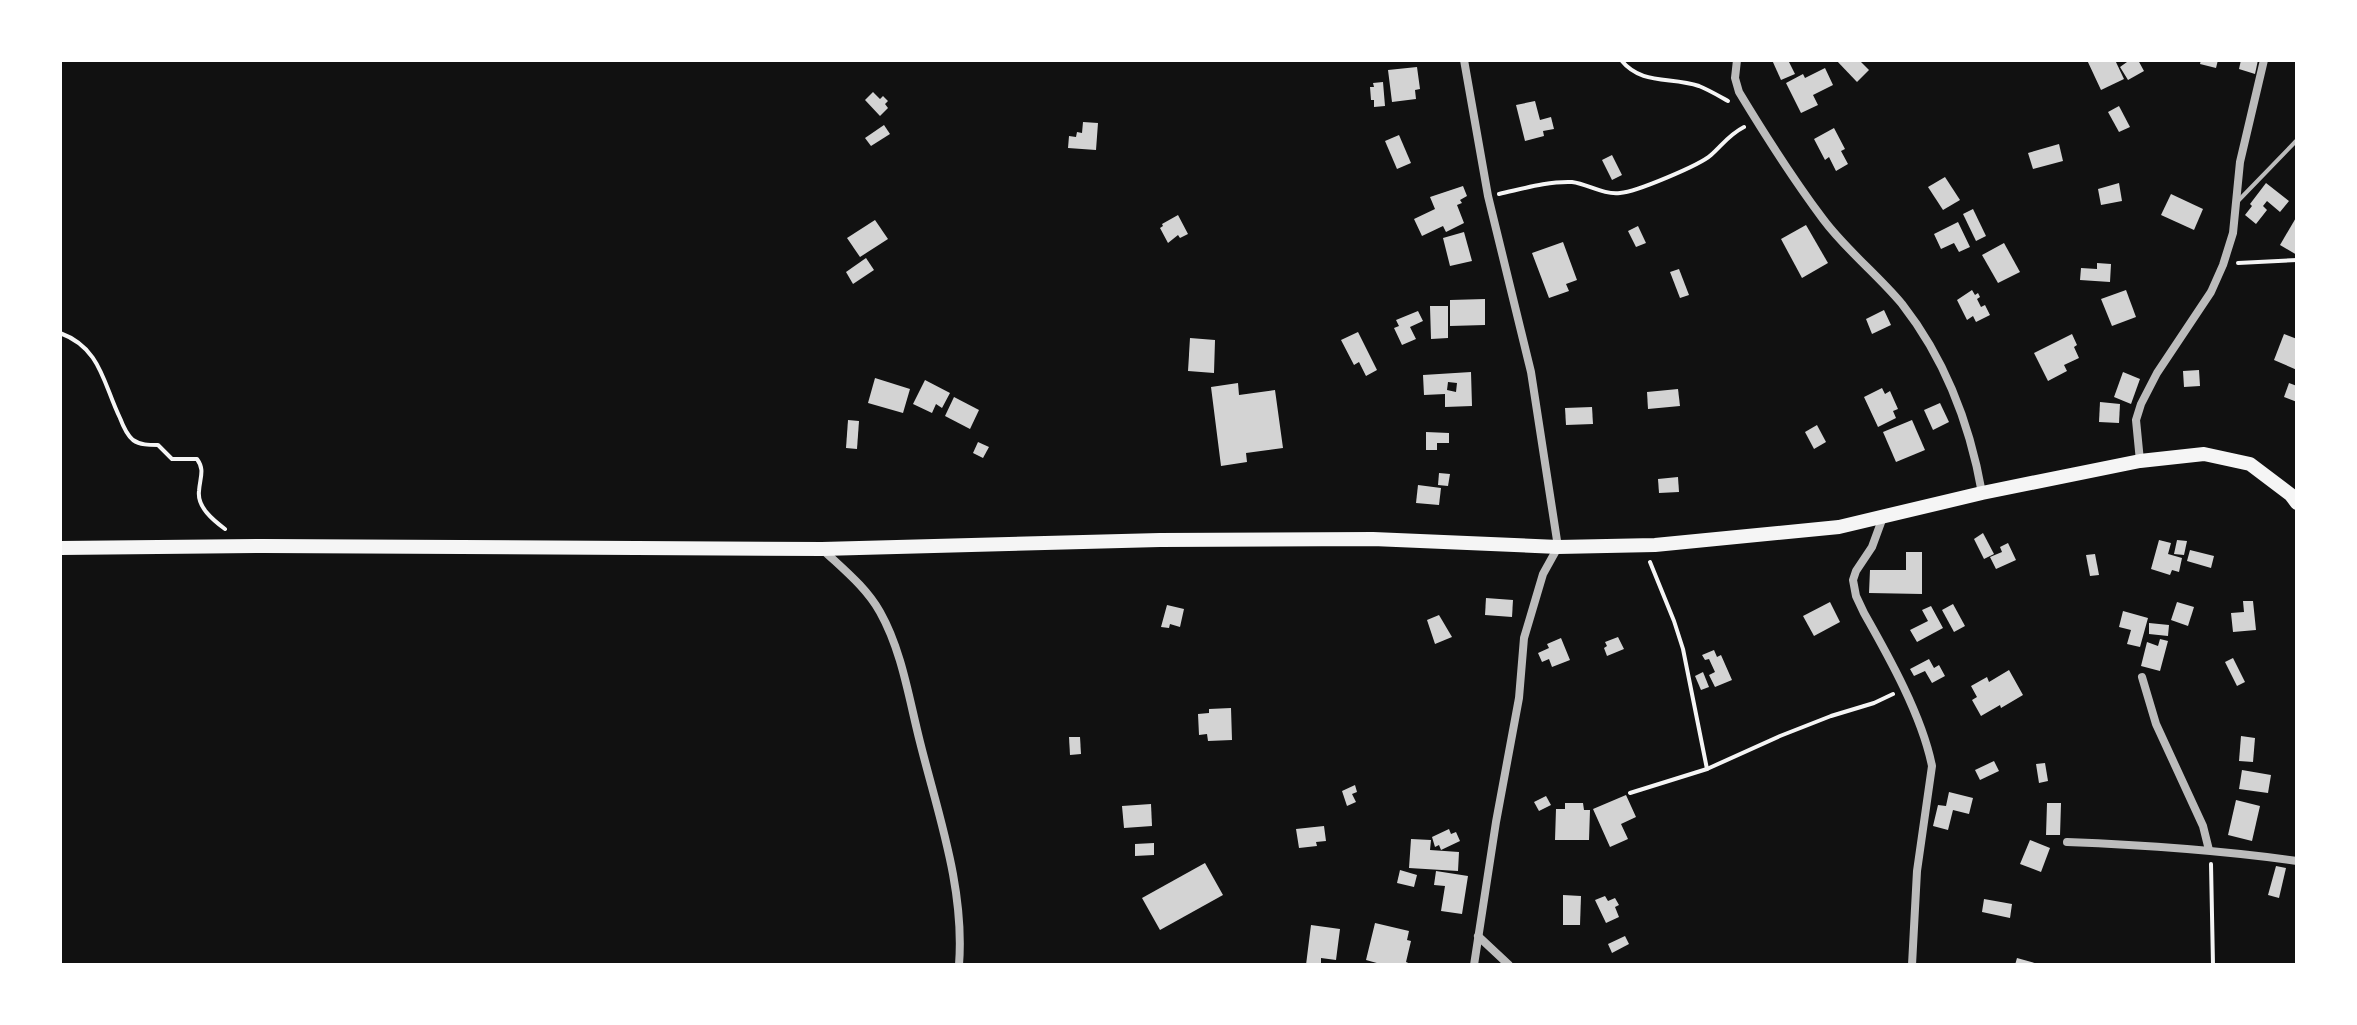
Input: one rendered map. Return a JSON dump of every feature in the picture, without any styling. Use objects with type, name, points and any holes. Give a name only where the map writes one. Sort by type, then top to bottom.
[{"type":"main road","points":[[60,548],[822,549],[1160,540],[1373,539],[1558,547],[1642,545],[1839,527],[1982,493],[2140,461],[2204,454],[2250,464],[2297,503]]},
{"type":"street","points":[[1464,60],[1488,196],[1531,372],[1558,547],[1543,574],[1524,638],[1519,698],[1474,965]]},
{"type":"street","points":[[1737,60],[1735,78],[1739,92],[1756,120],[1824,220],[1902,305],[1929,344],[1959,404],[1975,455],[1982,493]]},
{"type":"street","points":[[2140,461],[2136,420],[2141,404],[2157,373],[2211,292],[2233,233],[2240,162],[2264,60]]},
{"type":"street","points":[[1883,517],[1872,547],[1853,580],[1860,604],[1903,689],[1929,750],[1932,766],[1917,871],[1912,965]]},
{"type":"street","points":[[822,549],[865,590],[881,614],[897,653],[953,871],[959,912],[959,965]]},
{"type":"street","points":[[2142,677],[2156,724],[2203,826],[2209,850]]},
{"type":"street","points":[[2067,842],[2209,850],[2297,861]]},
{"type":"street","points":[[1478,936],[1509,965]]},
{"type":"lane","points":[[2236,203],[2297,140]]},
{"type":"path","points":[[1621,60],[1637,75],[1699,86],[1756,120]]},
{"type":"path","points":[[1488,196],[1574,182],[1607,193],[1633,190],[1702,161],[1732,133],[1756,120]]},
{"type":"path","points":[[2223,265],[2297,260]]},
{"type":"path","points":[[60,333],[77,340],[94,358],[131,438],[143,444],[158,445],[172,459],[192,458],[200,462],[203,472],[198,492],[200,501],[219,525],[249,547]]},
{"type":"path","points":[[1642,545],[1683,649],[1707,769]]},
{"type":"path","points":[[1630,793],[1707,769],[1794,730],[1874,703],[1903,689]]},
{"type":"path","points":[[2209,850],[2213,965]]},
{"type":"building","points":[[1772,60],[1788,60],[1795,74],[1781,80]]},
{"type":"building","points":[[1836,60],[1859,60],[1869,70],[1857,82]]},
{"type":"building","points":[[2087,60],[2115,60],[2124,79],[2101,90]]},
{"type":"building","points":[[2126,60],[2138,60],[2144,71],[2128,80],[2120,67]]},
{"type":"building","points":[[2201,60],[2218,60],[2216,68],[2200,64]]},
{"type":"building","points":[[2241,60],[2258,60],[2255,74],[2239,69]]},
{"type":"building","points":[[1417,67],[1420,89],[1415,90],[1416,99],[1392,102],[1388,70]]},
{"type":"building","points":[[1825,68],[1833,85],[1813,95],[1818,105],[1801,113],[1786,83]]},
{"type":"building","points":[[1383,82],[1385,106],[1374,107],[1370,87],[1374,87],[1373,83]]},
{"type":"building","points":[[873,92],[880,99],[883,96],[888,101],[885,104],[888,108],[880,116],[865,100]]},
{"type":"building","points":[[1535,101],[1540,120],[1551,117],[1554,129],[1543,131],[1544,136],[1525,141],[1516,105]]},
{"type":"building","points":[[2119,106],[2130,127],[2119,132],[2108,112]]},
{"type":"building","points":[[1083,122],[1098,123],[1096,150],[1068,148],[1069,136],[1076,137],[1077,132],[1082,133]]},
{"type":"building","points":[[884,125],[890,134],[871,146],[865,138]]},
{"type":"building","points":[[1834,128],[1845,149],[1841,151],[1848,164],[1836,171],[1829,157],[1825,160],[1814,139]]},
{"type":"building","points":[[1399,135],[1411,163],[1397,169],[1385,141]]},
{"type":"building","points":[[2059,144],[2063,161],[2033,169],[2028,153]]},
{"type":"building","points":[[1612,155],[1622,175],[1612,180],[1602,160]]},
{"type":"building","points":[[1945,177],[1960,200],[1943,210],[1928,187]]},
{"type":"building","points":[[2119,183],[2122,201],[2101,205],[2098,189]]},
{"type":"building","points":[[2266,183],[2289,201],[2280,212],[2267,201],[2263,206],[2267,210],[2256,224],[2245,215]]},
{"type":"building","points":[[1463,186],[1467,196],[1457,205],[1464,223],[1446,232],[1443,226],[1422,236],[1414,219],[1435,209],[1430,197]]},
{"type":"building","points":[[2171,194],[2203,209],[2194,230],[2161,215]]},
{"type":"building","points":[[1973,209],[1986,236],[1976,241],[1963,214]]},
{"type":"building","points":[[1178,215],[1188,234],[1180,238],[1178,235],[1168,243],[1160,228]]},
{"type":"building","points":[[2297,216],[2297,255],[2280,245]]},
{"type":"building","points":[[875,220],[888,239],[860,257],[847,238]]},
{"type":"building","points":[[1958,222],[1970,247],[1959,252],[1954,243],[1941,249],[1934,234]]},
{"type":"building","points":[[1806,225],[1828,263],[1802,278],[1781,239]]},
{"type":"building","points":[[1638,226],[1646,243],[1636,247],[1628,231]]},
{"type":"building","points":[[1464,232],[1472,261],[1450,266],[1443,238]]},
{"type":"building","points":[[1563,242],[1577,280],[1566,284],[1569,291],[1549,298],[1532,253]]},
{"type":"building","points":[[2004,243],[2020,272],[1998,283],[1982,255]]},
{"type":"building","points":[[866,258],[874,270],[853,284],[846,272]]},
{"type":"building","points":[[2097,263],[2111,264],[2110,282],[2080,280],[2081,268],[2097,269]]},
{"type":"building","points":[[1679,269],[1689,295],[1680,298],[1670,272]]},
{"type":"building","points":[[1972,290],[1975,295],[1978,293],[1981,307],[1985,305],[1990,315],[1976,322],[1973,316],[1967,320],[1957,300]]},
{"type":"building","points":[[2126,290],[2136,317],[2112,326],[2101,299]]},
{"type":"building","points":[[1485,299],[1485,325],[1450,326],[1450,300]]},
{"type":"building","points":[[1430,306],[1448,306],[1448,338],[1431,339]]},
{"type":"building","points":[[1884,310],[1891,325],[1872,334],[1866,319]]},
{"type":"building","points":[[1418,311],[1423,321],[1410,327],[1416,339],[1402,345],[1394,328],[1399,326],[1396,320]]},
{"type":"building","points":[[1358,332],[1377,370],[1366,376],[1359,362],[1354,365],[1341,340]]},
{"type":"building","points":[[2072,334],[2079,358],[2064,365],[2067,371],[2048,381],[2034,353]]},
{"type":"building","points":[[2284,334],[2297,339],[2297,370],[2274,360]]},
{"type":"building","points":[[1190,338],[1215,340],[1214,373],[1188,371]]},
{"type":"building","points":[[2199,370],[2200,386],[2184,387],[2183,371]]},
{"type":"building","points":[[1471,372],[1472,406],[1445,407],[1445,394],[1424,395],[1423,375]],"holes":[[[1448,382],[1457,383],[1456,392],[1447,390]]]},
{"type":"building","points":[[2123,372],[2140,379],[2131,404],[2114,397]]},
{"type":"building","points":[[875,378],[910,389],[903,413],[868,403]]},
{"type":"building","points":[[925,380],[950,393],[942,408],[936,404],[932,413],[913,404]]},
{"type":"building","points":[[1238,383],[1239,395],[1275,390],[1283,448],[1246,453],[1247,462],[1221,466],[1211,387]]},
{"type":"building","points":[[2289,383],[2297,386],[2297,402],[2284,397]]},
{"type":"building","points":[[1882,388],[1885,394],[1890,391],[1898,409],[1893,411],[1896,418],[1878,427],[1864,397]]},
{"type":"building","points":[[1678,389],[1680,406],[1648,409],[1647,392]]},
{"type":"building","points":[[954,397],[979,410],[970,429],[945,416]]},
{"type":"building","points":[[2100,402],[2120,404],[2119,423],[2099,422]]},
{"type":"building","points":[[1940,403],[1949,422],[1933,430],[1924,410]]},
{"type":"building","points":[[1592,407],[1593,424],[1566,425],[1565,408]]},
{"type":"building","points":[[848,420],[859,421],[857,449],[846,448]]},
{"type":"building","points":[[1912,420],[1925,450],[1896,462],[1883,432]]},
{"type":"building","points":[[1817,425],[1826,442],[1814,449],[1805,432]]},
{"type":"building","points":[[1426,432],[1449,433],[1449,443],[1437,443],[1437,450],[1426,450]]},
{"type":"building","points":[[978,442],[989,447],[983,458],[973,453]]},
{"type":"building","points":[[1439,473],[1450,474],[1448,486],[1438,485]]},
{"type":"building","points":[[1678,477],[1679,492],[1659,493],[1658,479]]},
{"type":"building","points":[[1418,485],[1441,488],[1439,505],[1416,503]]},
{"type":"building","points":[[1983,533],[1994,554],[1984,559],[1974,539]]},
{"type":"building","points":[[2159,540],[2171,543],[2168,554],[2182,558],[2179,572],[2172,570],[2170,575],[2151,569]]},
{"type":"building","points":[[2177,540],[2187,541],[2184,555],[2174,554]]},
{"type":"building","points":[[2008,543],[2016,560],[1996,569],[1990,557],[2002,552],[2000,547]]},
{"type":"building","points":[[2190,550],[2214,556],[2211,568],[2187,561]]},
{"type":"building","points":[[1906,552],[1922,552],[1922,594],[1869,593],[1870,570],[1906,570]]},
{"type":"building","points":[[2095,554],[2099,575],[2090,576],[2086,555]]},
{"type":"building","points":[[1486,598],[1513,600],[1512,617],[1485,615]]},
{"type":"building","points":[[2243,601],[2253,601],[2256,630],[2233,632],[2231,613],[2244,612]]},
{"type":"building","points":[[1830,602],[1840,622],[1814,636],[1803,616]]},
{"type":"building","points":[[2177,602],[2194,607],[2188,626],[2171,620]]},
{"type":"building","points":[[1953,604],[1965,626],[1954,632],[1942,610]]},
{"type":"building","points":[[1167,605],[1184,609],[1180,627],[1170,624],[1169,628],[1161,627]]},
{"type":"building","points":[[1931,606],[1943,628],[1917,642],[1910,630],[1928,621],[1922,610]]},
{"type":"building","points":[[2123,611],[2148,618],[2140,647],[2127,644],[2131,630],[2119,627]]},
{"type":"building","points":[[1439,615],[1452,637],[1435,644],[1427,620]]},
{"type":"building","points":[[2149,623],[2169,625],[2168,636],[2149,634]]},
{"type":"building","points":[[1618,637],[1624,649],[1607,656],[1605,642]]},
{"type":"building","points":[[1561,638],[1570,660],[1552,667],[1549,659],[1542,662],[1538,653],[1549,648],[1547,644]]},
{"type":"building","points":[[2160,639],[2168,641],[2160,671],[2141,666],[2147,642],[2158,646]]},
{"type":"building","points":[[1714,650],[1717,657],[1721,655],[1732,680],[1715,687],[1709,675],[1715,672],[1709,659],[1705,660],[1702,655]]},
{"type":"building","points":[[2233,658],[2245,682],[2237,686],[2225,662]]},
{"type":"building","points":[[1929,659],[1934,668],[1939,665],[1945,676],[1932,683],[1925,671],[1914,676],[1910,669]]},
{"type":"building","points":[[2009,670],[2023,695],[1981,716],[1972,700],[1977,697],[1971,686],[1987,677],[1989,682]]},
{"type":"building","points":[[1703,672],[1709,687],[1701,690],[1695,676]]},
{"type":"building","points":[[1231,708],[1232,740],[1208,741],[1207,734],[1199,735],[1198,714],[1209,713],[1209,709]]},
{"type":"building","points":[[2241,736],[2255,738],[2253,762],[2239,761]]},
{"type":"building","points":[[1069,737],[1080,737],[1081,754],[1070,755]]},
{"type":"building","points":[[1994,761],[1999,771],[1980,780],[1975,770]]},
{"type":"building","points":[[2045,763],[2048,781],[2039,783],[2036,764]]},
{"type":"building","points":[[2242,770],[2271,775],[2268,793],[2239,789]]},
{"type":"building","points":[[1355,785],[1357,792],[1352,794],[1356,802],[1347,806],[1342,791]]},
{"type":"building","points":[[1949,792],[1973,798],[1969,814],[1953,810],[1948,830],[1933,826],[1938,805],[1946,806]]},
{"type":"building","points":[[1626,795],[1636,817],[1621,824],[1628,839],[1610,847],[1593,809]]},
{"type":"building","points":[[1546,796],[1551,805],[1539,811],[1534,802]]},
{"type":"building","points":[[2236,800],[2260,806],[2252,841],[2228,835]]},
{"type":"building","points":[[1565,803],[1583,803],[1584,810],[1590,810],[1589,840],[1555,840],[1556,809],[1565,809]]},
{"type":"building","points":[[2047,803],[2061,803],[2060,835],[2046,835]]},
{"type":"building","points":[[1151,804],[1152,826],[1124,828],[1122,806]]},
{"type":"building","points":[[1324,826],[1326,841],[1316,842],[1317,846],[1299,848],[1296,829]]},
{"type":"building","points":[[1449,829],[1451,834],[1456,832],[1460,841],[1441,850],[1439,845],[1435,847],[1432,837]]},
{"type":"building","points":[[1411,839],[1431,840],[1430,850],[1459,852],[1458,871],[1409,868]]},
{"type":"building","points":[[2030,840],[2050,848],[2041,872],[2020,864]]},
{"type":"building","points":[[1154,843],[1154,855],[1135,856],[1135,844]]},
{"type":"building","points":[[1205,863],[1223,895],[1160,930],[1142,898]]},
{"type":"building","points":[[2276,866],[2286,868],[2279,898],[2268,895]]},
{"type":"building","points":[[1400,870],[1417,875],[1414,887],[1397,883]]},
{"type":"building","points":[[1436,871],[1468,876],[1462,914],[1441,911],[1445,886],[1434,885]]},
{"type":"building","points":[[1563,895],[1581,896],[1580,925],[1563,925]]},
{"type":"building","points":[[1605,896],[1608,901],[1615,898],[1619,905],[1615,907],[1619,917],[1606,923],[1595,900]]},
{"type":"building","points":[[1984,899],[2012,904],[2010,918],[1982,912]]},
{"type":"building","points":[[1375,923],[1409,931],[1407,940],[1411,941],[1406,962],[1413,965],[1384,965],[1366,960]]},
{"type":"building","points":[[1311,925],[1340,929],[1336,960],[1321,958],[1321,965],[1306,965]]},
{"type":"building","points":[[1625,936],[1629,944],[1612,953],[1608,944]]},
{"type":"building","points":[[2017,958],[2038,964],[2038,965],[2015,965]]}]
